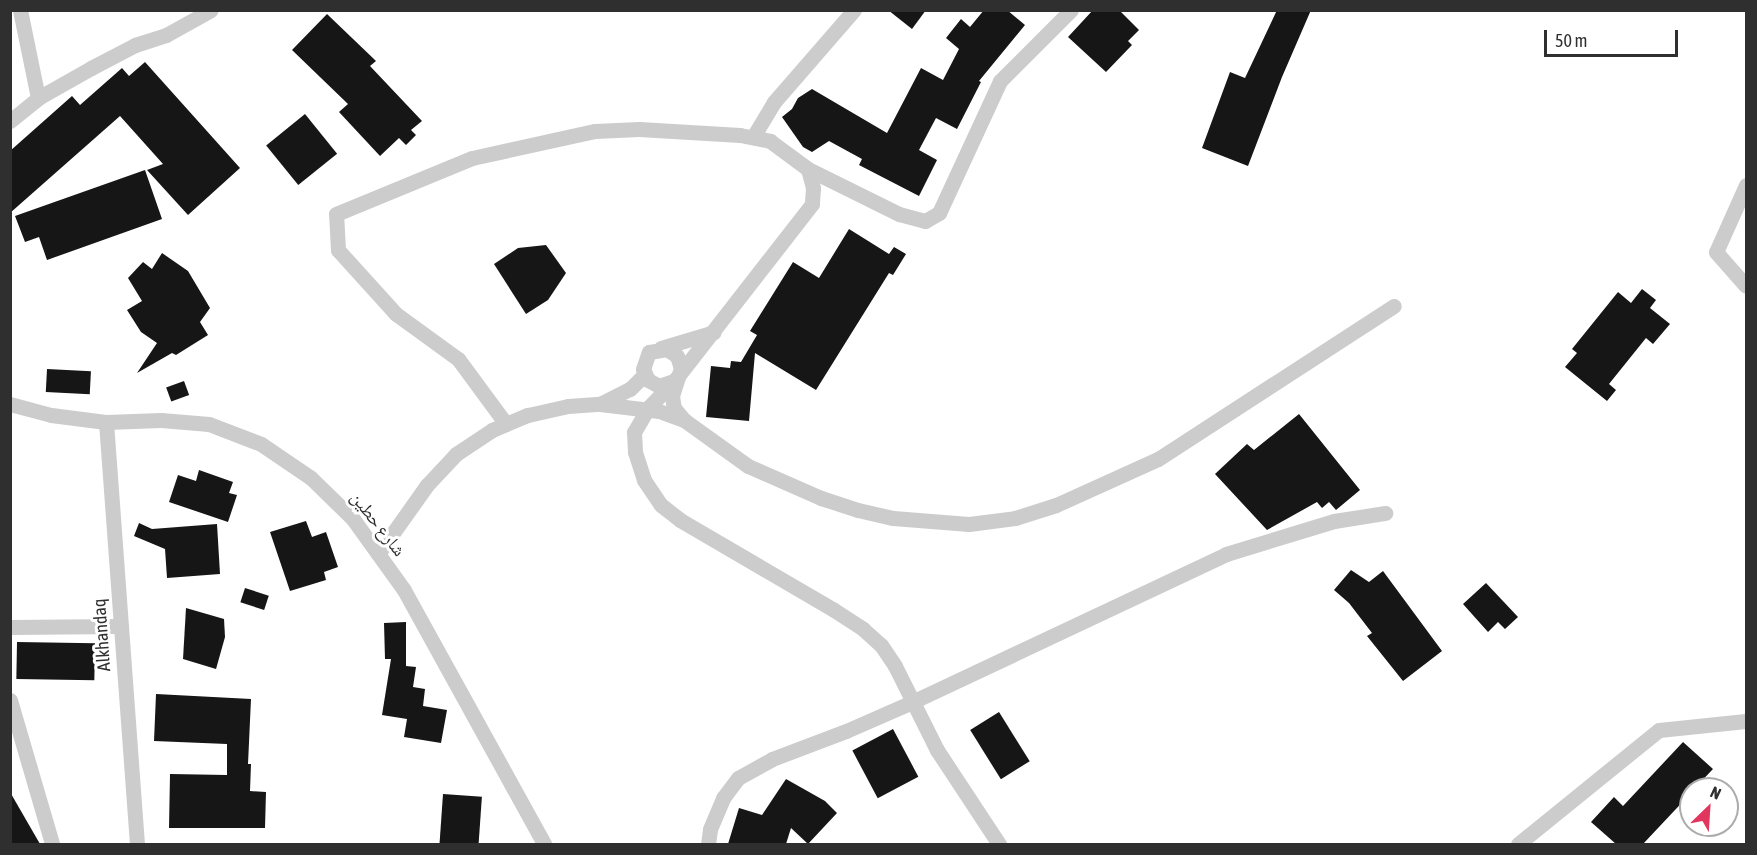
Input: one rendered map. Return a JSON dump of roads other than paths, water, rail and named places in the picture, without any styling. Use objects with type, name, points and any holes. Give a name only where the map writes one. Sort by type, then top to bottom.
[{"type":"street","points":[[20,10],[38,98]]},
{"type":"street","points":[[10,121],[38,98],[135,45],[166,35],[211,10]]},
{"type":"street","points":[[753,137],[774,102],[854,10]]},
{"type":"street","points":[[506,424],[458,359],[396,314],[338,250],[336,214],[472,158],[595,131],[639,129],[753,137],[770,141],[808,169],[858,194],[915,220],[934,218],[957,178],[1000,81],[1071,10]]},
{"type":"street","points":[[808,169],[813,188],[812,204]]},
{"type":"street","points":[[1746,185],[1716,252],[1746,286]]},
{"type":"street","points":[[858,194],[824,192],[812,204],[676,380],[648,408],[634,432],[635,453],[644,480],[661,505],[730,551],[863,629],[881,645],[895,666],[937,750],[999,844]]},
{"type":"street","points":[[661,348],[673,351],[681,368],[672,396],[674,408],[684,420],[748,466],[821,498],[858,510],[893,518],[969,524],[1015,518],[1056,506],[1158,459],[1394,306]]},
{"type":"street","points":[[648,408],[642,391],[645,357],[649,352],[714,332]]},
{"type":"street","points":[[600,404],[630,389],[644,375]]},
{"type":"street","points":[[644,375],[659,386],[671,384],[676,380]]},
{"type":"street","name":"شارع حطين","points":[[10,404],[51,415],[106,422],[161,420],[209,424],[261,444],[311,478],[353,519],[404,590],[544,844]]},
{"type":"street","points":[[378,554],[428,485],[456,454],[492,430],[528,415],[568,406],[600,404],[648,408],[684,420]]},
{"type":"street","name":"Alkhandaq","points":[[106,422],[137,844]]},
{"type":"street","points":[[708,844],[710,830],[723,798],[738,778],[772,759],[846,731],[912,702],[1226,554],[1334,521],[1385,513]]},
{"type":"street","points":[[10,627],[121,626]]},
{"type":"street","points":[[10,700],[52,844]]},
{"type":"street","points":[[1518,844],[1659,730],[1746,721]]}]
